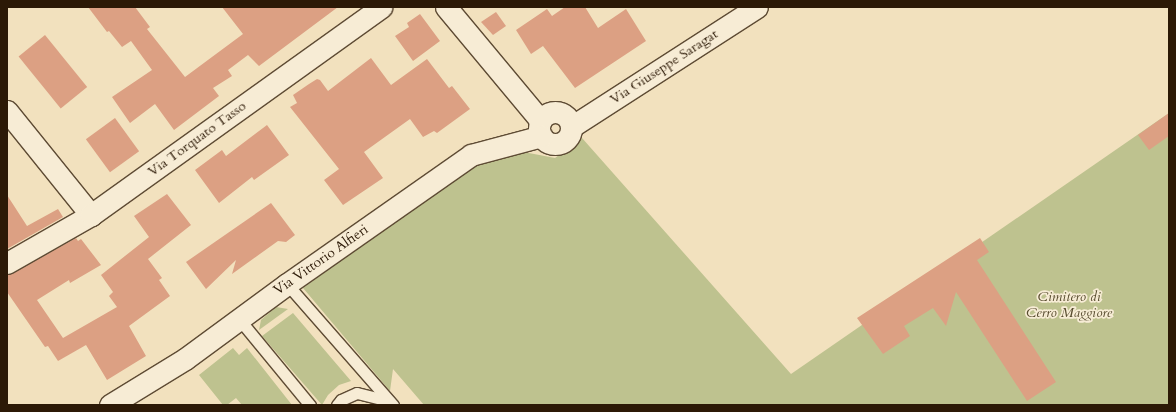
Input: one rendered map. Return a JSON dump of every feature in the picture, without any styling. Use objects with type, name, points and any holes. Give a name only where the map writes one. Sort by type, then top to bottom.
[{"type":"street","name":"Via Torquato Tasso","points":[[7,264],[92,214],[381,7]]},
{"type":"street","points":[[446,7],[542,128]]},
{"type":"street","name":"Via Giuseppe Saragat","points":[[542,128],[550,143],[560,144],[568,137],[571,127],[757,7]]},
{"type":"street","points":[[7,111],[92,214]]},
{"type":"street","name":"Via Vittorio Alfieri","points":[[110,405],[185,359],[287,284],[471,155],[542,128]]},
{"type":"lane","points":[[287,284],[391,403]]},
{"type":"lane","points":[[239,319],[310,405]]},
{"type":"lane","points":[[337,405],[341,400],[356,393],[391,403]]},
{"type":"green space","name":"Cimitero di Cerro Maggiore","points":[[1169,113],[1169,405],[424,405],[393,369],[390,391],[303,288],[497,147],[555,158],[582,138],[791,374]]},
{"type":"green space","points":[[276,307],[288,309],[259,330],[261,320]]},
{"type":"green space","points":[[293,313],[351,381],[339,385],[328,395],[322,405],[262,336]]},
{"type":"green space","points":[[233,348],[239,355],[247,348],[292,405],[242,405],[236,398],[227,405],[223,405],[199,375]]},
{"type":"building","points":[[88,7],[135,7],[150,27],[147,29],[185,77],[243,34],[222,7],[338,7],[259,66],[248,55],[228,70],[232,76],[213,88],[219,96],[174,130],[155,104],[130,123],[112,97],[152,70],[131,41],[122,47],[109,31],[107,32]]},
{"type":"building","points":[[565,7],[585,7],[598,28],[626,9],[646,41],[575,88],[543,46],[531,54],[516,30],[547,9],[552,16]]},
{"type":"building","points":[[496,12],[506,26],[493,35],[481,22]]},
{"type":"building","points":[[420,14],[440,41],[413,61],[395,36],[409,27],[407,23]]},
{"type":"building","points":[[45,35],[87,87],[61,108],[19,56]]},
{"type":"building","points":[[371,58],[391,85],[427,59],[449,88],[452,86],[470,109],[437,133],[434,131],[423,137],[410,119],[364,152],[383,178],[343,205],[324,180],[339,169],[290,107],[297,103],[293,95],[317,79],[320,80],[328,91]]},
{"type":"building","points":[[1169,113],[1169,136],[1149,150],[1138,135]]},
{"type":"building","points":[[115,118],[139,151],[110,172],[86,139]]},
{"type":"building","points":[[267,125],[289,155],[254,180],[252,177],[219,203],[195,170],[222,150],[226,156]]},
{"type":"building","points":[[167,194],[191,225],[148,259],[162,278],[159,280],[170,296],[129,326],[146,356],[107,380],[86,345],[58,361],[48,346],[45,347],[7,292],[7,275],[76,238],[78,241],[81,239],[101,265],[70,283],[69,280],[37,300],[63,338],[117,307],[109,296],[113,292],[101,275],[149,237],[134,216]]},
{"type":"building","points":[[7,195],[27,226],[58,209],[63,217],[7,249]]},
{"type":"building","points":[[271,203],[295,235],[286,242],[278,241],[232,274],[236,260],[206,289],[186,262]]},
{"type":"building","points":[[980,238],[989,252],[977,260],[1056,382],[1027,401],[956,292],[946,326],[933,308],[904,326],[910,336],[883,354],[857,318]]}]
